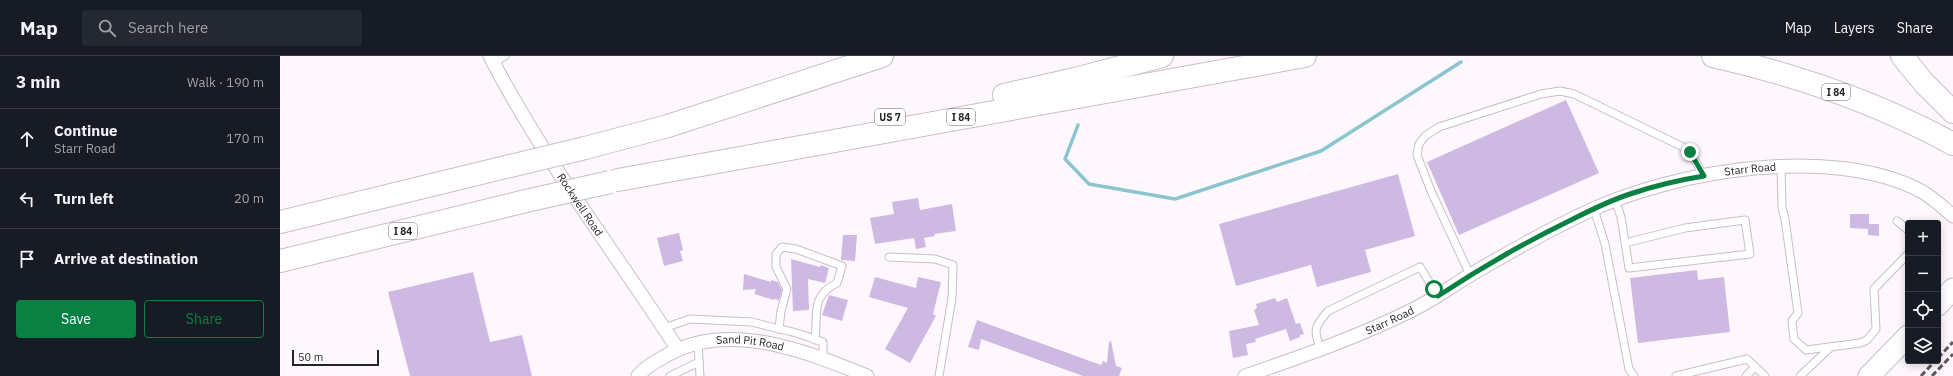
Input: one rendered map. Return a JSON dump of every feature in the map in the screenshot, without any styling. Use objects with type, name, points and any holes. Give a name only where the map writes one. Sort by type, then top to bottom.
[{"type":"highway","points":[[280,222],[585,148],[668,126],[882,56]]},
{"type":"highway","name":"US 7","points":[[614,181],[782,138],[1033,89],[1162,56]]},
{"type":"highway","name":"I 84","points":[[280,261],[614,181],[1305,56]]},
{"type":"highway","name":"I 84","points":[[1713,56],[1768,70],[1828,89],[1887,112],[1953,144]]},
{"type":"highway","points":[[1902,56],[1924,83],[1953,112]]},
{"type":"main road","points":[[1941,302],[1953,289]]},
{"type":"main road","points":[[1869,376],[1905,339]]},
{"type":"street","name":"Rockwell Road","points":[[492,59],[530,127],[581,207],[677,348]]},
{"type":"street","name":"Starr Road","points":[[1245,376],[1321,350],[1379,326],[1438,296],[1470,275],[1544,234],[1594,209],[1630,194],[1675,181],[1781,167],[1816,167],[1853,170],[1888,177],[1921,191],[1953,216]]},
{"type":"street","name":"Sand Pit Road","points":[[638,376],[643,370],[677,348],[698,343],[726,340],[778,344],[867,376]]},
{"type":"lane","points":[[492,59],[505,56]]},
{"type":"lane","points":[[1470,275],[1431,191],[1417,155],[1418,144],[1425,136],[1439,127],[1541,94],[1560,91],[1574,94],[1683,147],[1690,152],[1704,176]]},
{"type":"lane","points":[[1781,167],[1782,208],[1785,219],[1798,313],[1792,321],[1794,339],[1806,350],[1860,343],[1867,340],[1876,329],[1874,289],[1906,256]]},
{"type":"lane","points":[[1615,200],[1621,216],[1625,243],[1629,268],[1750,254],[1745,220],[1685,228],[1625,243]]},
{"type":"lane","points":[[1594,209],[1605,244],[1629,369],[1634,376]]},
{"type":"lane","points":[[1897,221],[1905,228]]},
{"type":"lane","points":[[779,329],[781,311],[787,289],[776,267],[776,254],[782,247],[796,249],[842,266],[837,283],[831,286],[820,297],[816,305],[815,340]]},
{"type":"lane","points":[[889,257],[935,259],[953,265],[952,298],[939,376]]},
{"type":"lane","points":[[1321,350],[1315,334],[1317,323],[1328,311],[1420,268],[1438,296]]},
{"type":"lane","points":[[664,328],[690,319],[752,322],[790,331],[823,342],[823,359]]},
{"type":"lane","points":[[698,343],[700,376]]},
{"type":"lane","points":[[1800,376],[1831,347]]},
{"type":"lane","points":[[1676,376],[1747,360],[1765,376]]},
{"type":"lane","points":[[670,376],[699,362]]},
{"type":"lane","points":[[1746,376],[1755,367]]},
{"type":"building","points":[[1566,100],[1599,173],[1459,235],[1427,162]]},
{"type":"building","points":[[1398,174],[1415,236],[1365,250],[1371,272],[1317,287],[1311,265],[1236,286],[1219,224]]},
{"type":"building","points":[[918,198],[920,210],[952,204],[956,231],[934,234],[935,236],[924,238],[926,247],[916,249],[914,238],[875,244],[870,218],[894,214],[892,202]]},
{"type":"building","points":[[1850,214],[1869,214],[1869,224],[1879,224],[1879,236],[1868,235],[1868,229],[1850,228]]},
{"type":"building","points":[[679,233],[683,250],[680,251],[683,261],[664,266],[657,238]]},
{"type":"building","points":[[843,235],[857,235],[855,261],[841,260]]},
{"type":"building","points":[[791,259],[829,268],[825,283],[808,279],[809,310],[793,311]]},
{"type":"building","points":[[1697,270],[1698,280],[1724,277],[1730,332],[1638,343],[1630,278]]},
{"type":"building","points":[[473,272],[490,342],[522,335],[532,376],[410,376],[388,292]]},
{"type":"building","points":[[744,274],[771,282],[771,280],[778,282],[782,290],[779,300],[754,294],[756,289],[743,290]]},
{"type":"building","points":[[875,277],[916,288],[918,277],[941,282],[933,314],[936,316],[910,363],[885,349],[908,308],[869,297]]},
{"type":"building","points":[[829,295],[848,300],[842,321],[822,315]]},
{"type":"building","points":[[1275,298],[1277,302],[1287,298],[1296,324],[1300,323],[1304,334],[1290,341],[1286,329],[1255,339],[1256,342],[1246,344],[1248,355],[1233,358],[1229,331],[1259,325],[1254,310],[1257,308],[1256,304]]},
{"type":"building","points":[[977,320],[1101,365],[1103,361],[1107,363],[1109,342],[1111,341],[1116,366],[1122,368],[1119,376],[1083,376],[981,339],[979,350],[968,347]]},
{"type":"waterway","points":[[1078,125],[1065,159],[1089,184],[1175,199],[1321,151],[1461,62]]},
{"type":"railway","points":[[1941,355],[1953,342]]},
{"type":"railway","points":[[1932,376],[1953,354]]},
{"type":"railway","points":[[1921,376],[1932,364]]},
{"type":"route","points":[[1434,289],[1438,296],[1470,275],[1544,234],[1592,210],[1630,194],[1675,181],[1704,176],[1690,152]]}]
